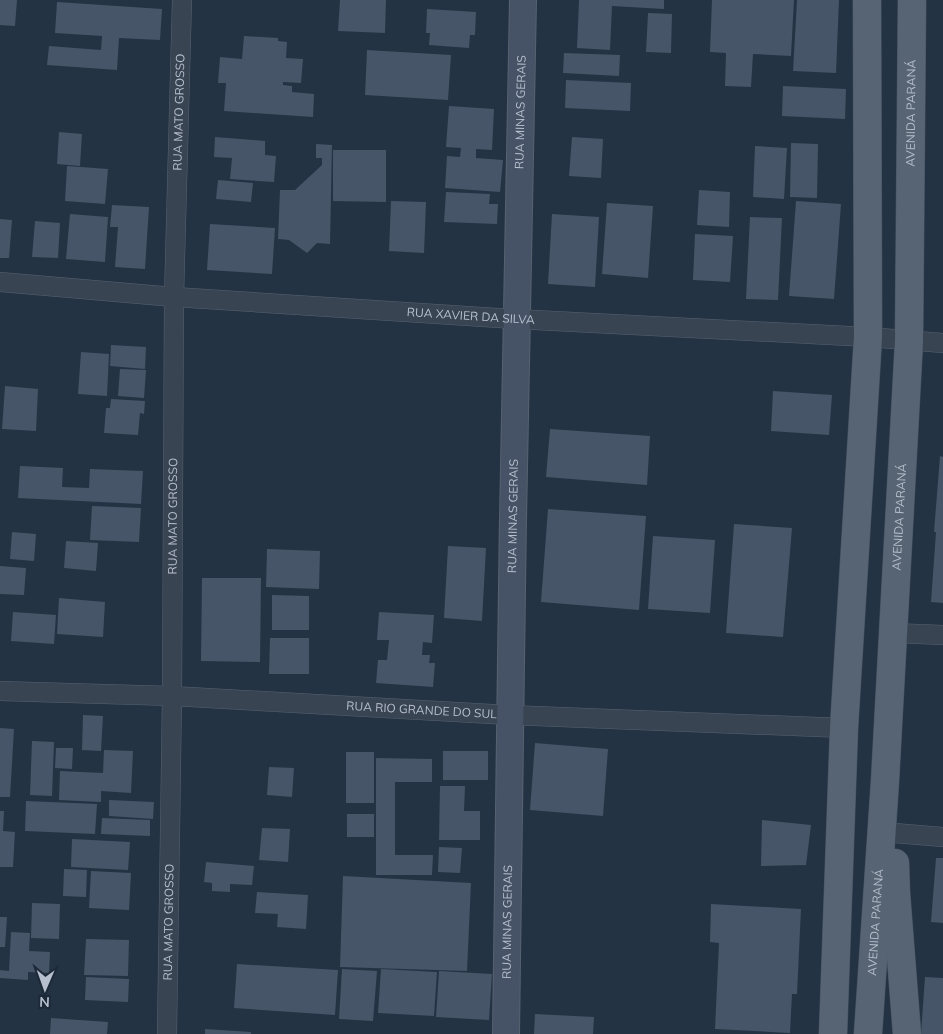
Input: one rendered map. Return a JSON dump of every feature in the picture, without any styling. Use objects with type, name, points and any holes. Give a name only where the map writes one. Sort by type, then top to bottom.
[{"type":"main road","name":"RUA MINAS GERAIS","points":[[506,1034],[515,319],[523,0]]},
{"type":"main road","points":[[833,1034],[844,728],[868,337],[867,0]]},
{"type":"main road","name":"AVENIDA PARANÁ","points":[[868,1034],[885,781],[909,341],[912,0]]},
{"type":"main road","points":[[885,781],[894,833],[896,893],[907,1034]]},
{"type":"street","name":"RUA MATO GROSSO","points":[[166,1034],[172,696],[174,297],[182,0]]},
{"type":"street","name":"RUA XAVIER DA SILVA","points":[[0,282],[174,297],[515,319],[868,337],[943,343]]},
{"type":"street","points":[[893,633],[943,635]]},
{"type":"street","name":"RUA RIO GRANDE DO SUL","points":[[0,691],[172,696],[509,715],[844,728]]},
{"type":"street","points":[[894,833],[943,838]]},
{"type":"building","points":[[0,0],[17,0],[15,26],[0,25]]},
{"type":"building","points":[[340,0],[386,0],[385,33],[338,31]]},
{"type":"building","points":[[579,0],[664,0],[664,9],[612,6],[610,50],[577,48]]},
{"type":"building","points":[[712,0],[794,0],[791,56],[753,54],[751,87],[725,86],[726,53],[710,52]]},
{"type":"building","points":[[797,0],[839,0],[836,73],[793,71]]},
{"type":"building","points":[[57,2],[162,9],[160,40],[119,38],[117,70],[47,65],[49,46],[101,50],[102,36],[55,33]]},
{"type":"building","points":[[427,9],[476,12],[475,35],[470,35],[469,48],[429,45],[430,33],[426,33]]},
{"type":"building","points":[[648,13],[672,14],[671,53],[646,52]]},
{"type":"building","points":[[244,36],[278,38],[278,41],[287,42],[286,58],[303,59],[301,83],[283,82],[283,85],[292,86],[292,92],[314,94],[313,117],[224,111],[226,83],[218,83],[220,57],[242,59]]},
{"type":"building","points":[[367,50],[451,55],[448,100],[365,95]]},
{"type":"building","points":[[564,53],[620,55],[619,76],[563,73]]},
{"type":"building","points":[[566,80],[631,83],[630,111],[565,108]]},
{"type":"building","points":[[783,86],[846,89],[845,119],[782,116]]},
{"type":"building","points":[[449,106],[494,109],[492,150],[476,149],[476,158],[503,160],[500,192],[445,188],[447,156],[460,157],[461,148],[446,147]]},
{"type":"building","points":[[59,132],[82,134],[80,166],[57,164]]},
{"type":"building","points":[[215,137],[265,141],[265,155],[276,156],[274,182],[230,179],[232,158],[214,157]]},
{"type":"building","points":[[572,137],[603,139],[601,178],[569,176]]},
{"type":"building","points":[[791,143],[818,144],[817,198],[790,197]]},
{"type":"building","points":[[316,144],[332,145],[330,244],[317,243],[307,253],[289,240],[278,239],[280,190],[295,190],[322,165],[322,158],[316,158]]},
{"type":"building","points":[[755,146],[787,148],[784,199],[753,197]]},
{"type":"building","points":[[333,150],[386,150],[386,202],[333,201]]},
{"type":"building","points":[[67,166],[108,169],[105,204],[65,201]]},
{"type":"building","points":[[218,180],[253,183],[251,202],[216,199]]},
{"type":"building","points":[[699,190],[730,192],[729,227],[697,225]]},
{"type":"building","points":[[446,192],[490,194],[489,204],[498,204],[497,224],[444,222]]},
{"type":"building","points":[[391,201],[426,202],[424,253],[389,251]]},
{"type":"building","points":[[796,201],[841,204],[834,299],[789,296]]},
{"type":"building","points":[[607,203],[653,206],[648,278],[602,274]]},
{"type":"building","points":[[112,205],[149,207],[145,269],[115,267],[118,227],[110,227]]},
{"type":"building","points":[[70,214],[108,217],[105,262],[66,259]]},
{"type":"building","points":[[552,214],[599,217],[595,287],[548,284]]},
{"type":"building","points":[[750,217],[782,218],[778,300],[746,299]]},
{"type":"building","points":[[0,219],[12,220],[9,258],[0,258]]},
{"type":"building","points":[[35,221],[60,223],[58,258],[32,257]]},
{"type":"building","points":[[210,224],[275,228],[272,274],[207,270]]},
{"type":"building","points":[[695,234],[733,236],[730,282],[693,280]]},
{"type":"building","points":[[111,345],[146,347],[145,369],[110,366]]},
{"type":"building","points":[[81,352],[109,354],[107,396],[78,394]]},
{"type":"building","points":[[120,369],[146,370],[144,398],[118,396]]},
{"type":"building","points":[[5,386],[38,389],[36,431],[2,429]]},
{"type":"building","points":[[773,391],[832,395],[829,435],[771,431]]},
{"type":"building","points":[[111,399],[145,401],[144,414],[140,413],[138,435],[104,433],[106,408],[110,408]]},
{"type":"building","points":[[550,429],[650,436],[647,485],[546,477]]},
{"type":"building","points":[[940,456],[943,457],[943,603],[931,602]]},
{"type":"building","points":[[20,466],[63,468],[62,487],[89,488],[90,469],[143,471],[141,504],[18,498]]},
{"type":"building","points":[[92,506],[141,508],[139,542],[90,540]]},
{"type":"building","points":[[548,509],[646,516],[639,610],[541,602]]},
{"type":"building","points":[[734,524],[792,528],[783,637],[726,633]]},
{"type":"building","points":[[12,532],[36,534],[34,561],[10,559]]},
{"type":"building","points":[[653,536],[715,540],[710,613],[648,609]]},
{"type":"building","points":[[66,541],[98,543],[96,571],[64,568]]},
{"type":"building","points":[[448,546],[486,548],[482,621],[444,618]]},
{"type":"building","points":[[267,549],[320,551],[319,589],[266,587]]},
{"type":"building","points":[[0,566],[26,568],[24,595],[0,594]]},
{"type":"building","points":[[202,578],[261,578],[260,662],[201,661]]},
{"type":"building","points":[[272,595],[309,596],[309,630],[272,630]]},
{"type":"building","points":[[59,598],[105,602],[103,637],[57,634]]},
{"type":"building","points":[[13,612],[56,615],[54,644],[11,641]]},
{"type":"building","points":[[379,612],[434,615],[432,643],[423,642],[422,655],[430,655],[429,663],[435,663],[433,687],[376,683],[378,660],[387,660],[389,640],[377,640]]},
{"type":"building","points":[[270,638],[309,638],[309,674],[269,674]]},
{"type":"building","points":[[83,715],[103,716],[101,751],[82,750]]},
{"type":"building","points":[[0,728],[14,729],[10,797],[0,797]]},
{"type":"building","points":[[32,741],[54,742],[52,796],[30,795]]},
{"type":"building","points":[[535,743],[608,749],[603,816],[530,810]]},
{"type":"building","points":[[56,748],[73,748],[72,769],[55,768]]},
{"type":"building","points":[[104,750],[133,751],[131,793],[101,791],[101,802],[59,800],[60,771],[103,773]]},
{"type":"building","points":[[443,751],[488,751],[488,780],[443,780]]},
{"type":"building","points":[[346,752],[374,752],[374,803],[346,803]]},
{"type":"building","points":[[376,758],[432,759],[432,782],[395,782],[395,855],[433,855],[432,875],[376,875]]},
{"type":"building","points":[[269,767],[294,768],[292,797],[267,795]]},
{"type":"building","points":[[440,786],[465,786],[464,811],[480,811],[480,840],[439,840]]},
{"type":"building","points":[[109,800],[154,802],[153,819],[109,816]]},
{"type":"building","points":[[26,801],[97,804],[95,834],[25,831]]},
{"type":"building","points":[[0,811],[4,811],[3,831],[15,832],[13,867],[0,867]]},
{"type":"building","points":[[347,814],[374,814],[374,837],[347,837]]},
{"type":"building","points":[[102,818],[150,820],[150,836],[101,834]]},
{"type":"building","points":[[762,820],[811,825],[806,865],[761,866]]},
{"type":"building","points":[[262,828],[290,829],[288,862],[259,860]]},
{"type":"building","points":[[72,839],[130,842],[128,870],[71,867]]},
{"type":"building","points":[[439,847],[462,848],[460,873],[438,872]]},
{"type":"building","points":[[936,858],[943,858],[943,923],[931,922]]},
{"type":"building","points":[[206,862],[254,866],[252,885],[230,884],[230,892],[212,891],[212,883],[204,882]]},
{"type":"building","points":[[64,869],[87,870],[86,897],[63,896]]},
{"type":"building","points":[[91,871],[131,873],[129,910],[89,908]]},
{"type":"building","points":[[343,876],[471,883],[467,971],[340,967]]},
{"type":"building","points":[[257,892],[308,895],[306,929],[277,927],[278,914],[255,913]]},
{"type":"building","points":[[32,903],[60,904],[59,939],[31,938]]},
{"type":"building","points":[[711,904],[801,909],[797,994],[792,994],[790,1033],[715,1029],[719,943],[710,942]]},
{"type":"building","points":[[0,917],[7,917],[5,947],[0,947]]},
{"type":"building","points":[[11,932],[30,933],[29,951],[50,952],[49,973],[28,972],[28,980],[0,978],[0,970],[9,971]]},
{"type":"building","points":[[86,939],[129,940],[128,976],[84,975]]},
{"type":"building","points":[[237,964],[338,970],[335,1015],[234,1008]]},
{"type":"building","points":[[342,969],[377,971],[373,1021],[339,1019]]},
{"type":"building","points":[[381,969],[437,972],[434,1016],[378,1013]]},
{"type":"building","points":[[439,971],[492,974],[489,1020],[436,1017]]},
{"type":"building","points":[[86,977],[129,979],[128,1002],[85,1000]]},
{"type":"building","points":[[925,977],[943,978],[943,1034],[921,1034]]},
{"type":"building","points":[[535,1014],[594,1017],[593,1034],[534,1034]]},
{"type":"building","points":[[51,1018],[108,1022],[107,1034],[50,1034]]},
{"type":"building","points":[[205,1029],[251,1032],[251,1034],[205,1034]]}]
